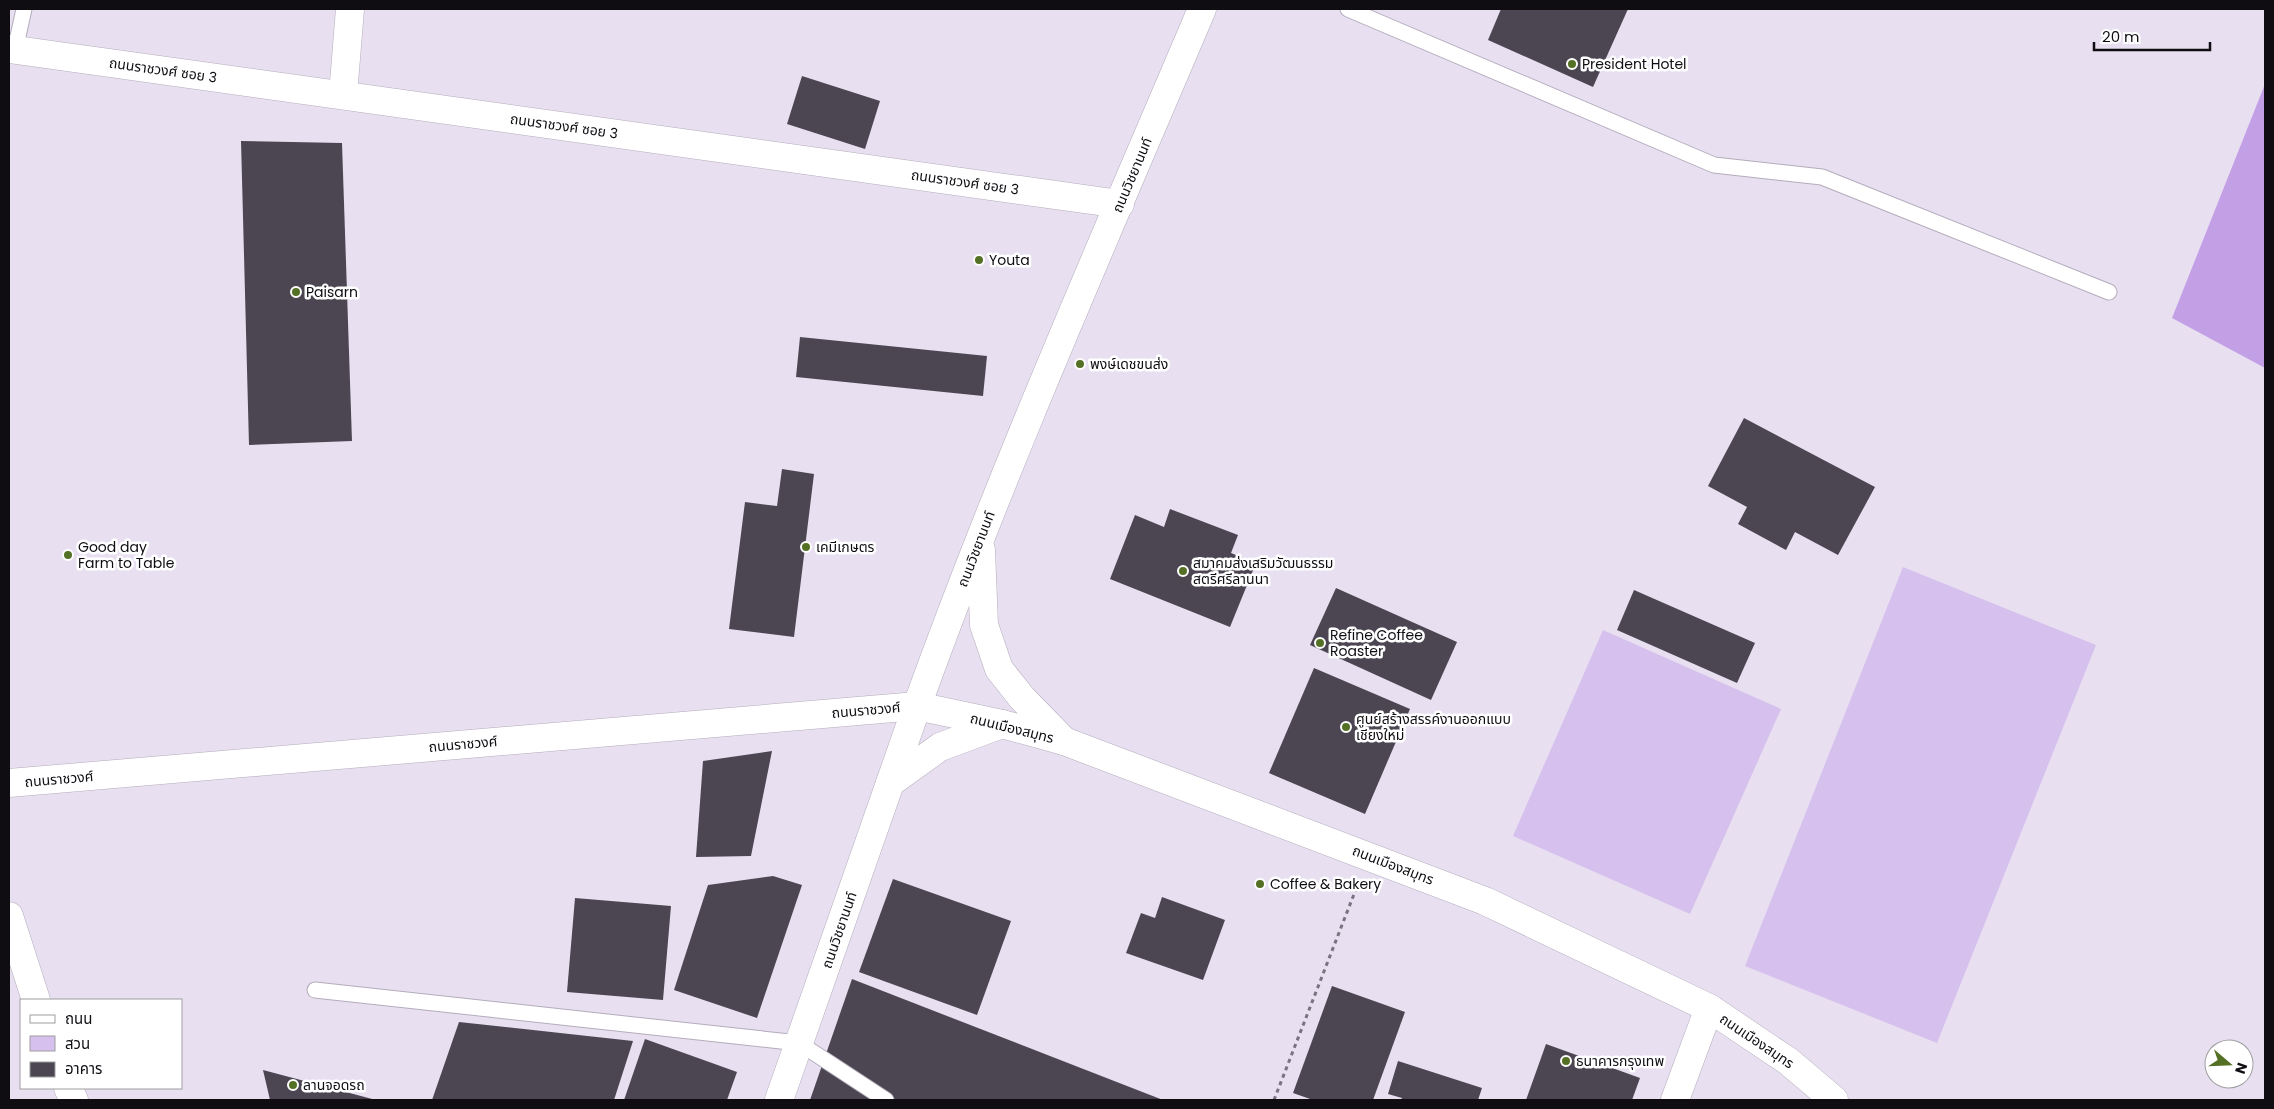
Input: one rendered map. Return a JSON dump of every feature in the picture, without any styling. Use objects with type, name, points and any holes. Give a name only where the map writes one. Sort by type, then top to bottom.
[{"type":"street","points":[[343,95],[350,9]]},
{"type":"street","name":"ถนนวิชยานนท์","points":[[779,1100],[917,706],[981,536],[1063,334],[1202,9]]},
{"type":"street","name":"ถนนราชวงศ์ ซอย 3","points":[[12,49],[1120,204]]},
{"type":"street","points":[[981,536],[984,624],[999,669],[1022,698],[1064,742]]},
{"type":"street","name":"ถนนเมืองสมุทร","points":[[917,706],[1002,724],[1064,742],[1485,902],[1709,1008],[1788,1061],[1834,1100]]},
{"type":"street","name":"ถนนราชวงศ์","points":[[9,783],[917,706]]},
{"type":"street","points":[[890,783],[940,747],[1002,724]]},
{"type":"street","points":[[9,916],[36,999]]},
{"type":"street","points":[[1675,1100],[1709,1008]]},
{"type":"lane","points":[[12,49],[24,9]]},
{"type":"lane","points":[[1348,9],[1714,165],[1822,177],[2109,292]]},
{"type":"lane","points":[[315,990],[799,1043],[886,1100]]},
{"type":"path","points":[[1274,1100],[1368,856]]},
{"type":"green space","points":[[1903,567],[2096,645],[1937,1043],[1745,966]]},
{"type":"green space","points":[[1603,630],[1781,709],[1690,914],[1513,836]]},
{"type":"shaded area","points":[[2265,84],[2265,368],[2172,318]]},
{"type":"building","name":"President Hotel","points":[[1501,9],[1628,9],[1593,87],[1488,40]]},
{"type":"building","points":[[802,76],[880,101],[865,149],[787,124]]},
{"type":"building","name":"Paisarn","points":[[241,141],[342,143],[352,441],[249,445]]},
{"type":"building","points":[[800,337],[987,356],[983,396],[796,377]]},
{"type":"building","points":[[1744,418],[1875,487],[1838,555],[1795,532],[1786,550],[1738,524],[1747,507],[1708,486]]},
{"type":"building","points":[[782,469],[814,474],[794,637],[729,629],[745,502],[777,506]]},
{"type":"building","name":"สมาคมส่งเสริมวัฒนธรรม สตรีศรีลานนา","points":[[1170,509],[1238,535],[1231,553],[1256,563],[1230,627],[1110,579],[1135,515],[1164,527]]},
{"type":"building","points":[[1336,588],[1457,642],[1431,700],[1310,645]]},
{"type":"building","points":[[1634,590],[1755,643],[1737,683],[1617,630]]},
{"type":"building","name":"ศูนย์สร้างสรรค์งานออกแบบ เชียงใหม่","points":[[1314,668],[1410,709],[1365,814],[1269,773]]},
{"type":"building","points":[[772,751],[751,856],[696,857],[703,761]]},
{"type":"building","points":[[773,876],[802,885],[757,1018],[674,990],[708,885]]},
{"type":"building","points":[[893,879],[1011,921],[977,1015],[859,972]]},
{"type":"building","points":[[1162,897],[1225,920],[1203,980],[1126,953],[1141,913],[1155,918]]},
{"type":"building","points":[[575,898],[671,906],[663,1000],[567,992]]},
{"type":"building","points":[[852,979],[1163,1100],[810,1100]]},
{"type":"building","points":[[1332,986],[1405,1012],[1373,1100],[1313,1100],[1293,1093]]},
{"type":"building","points":[[459,1022],[633,1041],[614,1100],[432,1100]]},
{"type":"building","points":[[645,1039],[737,1072],[727,1100],[624,1100]]},
{"type":"building","name":"ธนาคารกรุงเทพ","points":[[1546,1044],[1640,1078],[1632,1100],[1526,1100]]},
{"type":"building","points":[[1398,1061],[1482,1088],[1478,1100],[1401,1100],[1402,1098],[1388,1094]]},
{"type":"building","name":"ลานจอดรถ","points":[[263,1070],[376,1100],[270,1100]]},
{"type":"place","name":"President Hotel","points":[[1572,64]]},
{"type":"place","name":"Youta","points":[[979,260]]},
{"type":"place","name":"Paisarn","points":[[296,292]]},
{"type":"place","name":"พงษ์เดชขนส่ง","points":[[1080,364]]},
{"type":"place","name":"เคมีเกษตร","points":[[806,547]]},
{"type":"place","name":"Good day Farm to Table","points":[[68,555]]},
{"type":"place","name":"สมาคมส่งเสริมวัฒนธรรม สตรีศรีลานนา","points":[[1183,571]]},
{"type":"place","name":"Refine Coffee Roaster","points":[[1320,643]]},
{"type":"place","name":"ศูนย์สร้างสรรค์งานออกแบบ เชียงใหม่","points":[[1346,727]]},
{"type":"place","name":"Coffee & Bakery","points":[[1260,884]]},
{"type":"place","name":"ธนาคารกรุงเทพ","points":[[1566,1061]]},
{"type":"place","name":"ลานจอดรถ","points":[[293,1085]]}]
